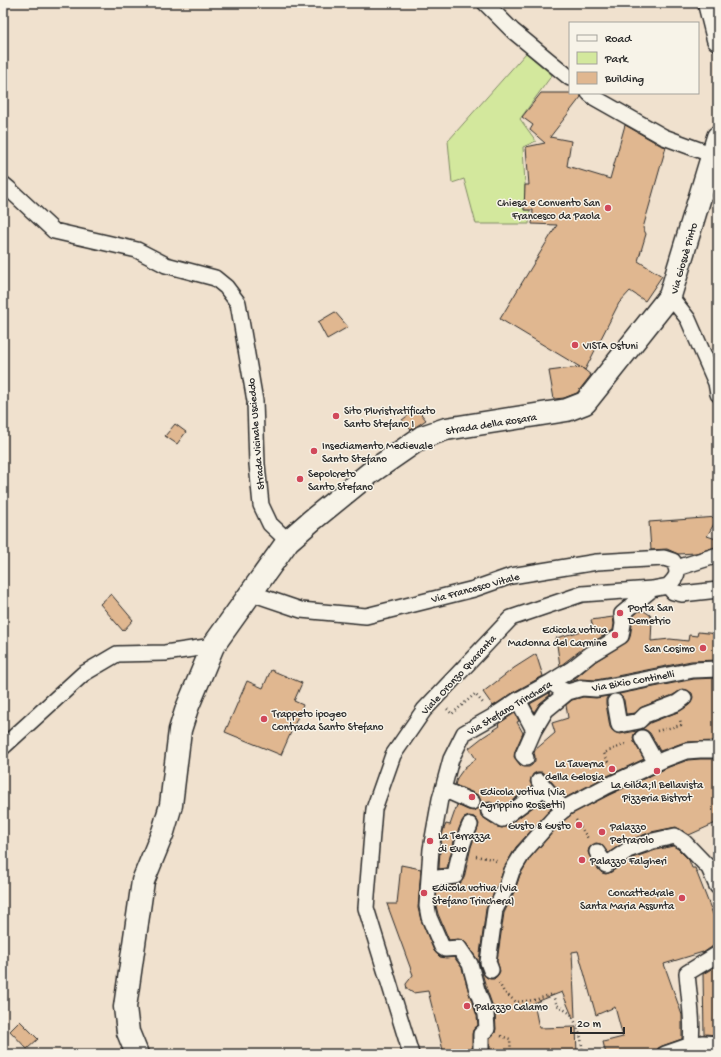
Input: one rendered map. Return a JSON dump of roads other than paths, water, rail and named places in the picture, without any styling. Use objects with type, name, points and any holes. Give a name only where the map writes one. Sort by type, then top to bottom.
[{"type":"street","points":[[485,3],[513,31],[569,77]]},
{"type":"street","points":[[709,3],[718,39]]},
{"type":"street","points":[[589,94],[664,136],[715,146]]},
{"type":"street","name":"Via Giosuè Pinto","points":[[715,146],[670,296],[688,319],[716,383],[718,394]]},
{"type":"street","name":"Strada Vicinale Uscieddo","points":[[3,184],[54,231],[137,250],[166,265],[215,278],[226,287],[238,303],[254,393],[257,464],[261,505],[270,524],[288,542]]},
{"type":"street","name":"Strada della Rosara","points":[[137,1054],[128,1032],[125,1007],[143,881],[171,805],[180,730],[187,708],[213,646],[288,542],[311,521],[370,473],[422,437],[446,428],[567,410],[585,403],[670,296]]},
{"type":"street","points":[[718,555],[677,568],[676,578],[668,586],[673,592],[682,594],[718,590]]},
{"type":"street","name":"Via Francesco Vitale","points":[[251,593],[301,610],[366,616],[474,589],[511,576],[597,562],[664,558],[673,561],[677,568]]},
{"type":"street","name":"Viale Oronzo Quaranta","points":[[412,1054],[366,908],[374,809],[393,755],[424,710],[510,618],[582,594],[652,589],[668,586]]},
{"type":"street","name":"Via Stefano Trinchera","points":[[481,1054],[481,1034],[487,1029],[486,1014],[477,990],[470,964],[459,948],[445,950],[442,947],[429,917],[427,906],[431,848],[440,799],[451,759],[464,733],[551,682],[572,669],[591,654],[621,636],[622,614],[652,589]]},
{"type":"street","points":[[3,747],[83,674],[117,654],[165,653],[213,646]]},
{"type":"street","name":"Via Bixio Continelli","points":[[568,692],[582,688],[596,689],[614,686],[693,670],[718,669]]},
{"type":"street","points":[[551,682],[560,689],[568,692]]},
{"type":"street","points":[[526,758],[524,755],[534,730],[546,710],[568,692]]},
{"type":"street","points":[[615,702],[619,725],[639,721],[644,715],[677,703],[684,698]]},
{"type":"street","points":[[518,700],[534,730]]},
{"type":"street","points":[[642,738],[656,764]]},
{"type":"street","points":[[491,970],[488,962],[495,910],[507,886],[512,870],[523,853],[553,818],[566,808],[605,787],[665,759],[686,751],[718,750]]},
{"type":"street","points":[[489,811],[502,819],[542,784],[566,808]]},
{"type":"street","points":[[443,789],[472,802]]},
{"type":"street","points":[[428,879],[455,876],[459,854],[470,825]]},
{"type":"street","points":[[597,852],[606,865],[628,850],[653,841],[675,836],[684,842],[709,868],[717,886]]},
{"type":"street","points":[[690,1049],[691,1020],[687,973],[718,954]]},
{"type":"street","points":[[665,1054],[690,1049],[703,1043],[718,1044]]},
{"type":"place","name":"Chiesa e Convento San Francesco da Paola","points":[[608,208]]},
{"type":"place","name":"VISTA Ostuni","points":[[575,345]]},
{"type":"place","name":"Sito Pluristratificato Santo Stefano I","points":[[336,416]]},
{"type":"place","name":"Insediamento Medievale Santo Stefano","points":[[314,451]]},
{"type":"place","name":"Sepolcreto Santo Stefano","points":[[300,479]]},
{"type":"place","name":"Porta San Demetrio","points":[[620,613]]},
{"type":"place","name":"Edicola votiva Madonna del Carmine","points":[[615,635]]},
{"type":"place","name":"San Cosimo","points":[[703,648]]},
{"type":"place","name":"Trappeto ipogeo Contrada Santo Stefano","points":[[264,719]]},
{"type":"place","name":"La Taverna della Gelosia","points":[[612,769]]},
{"type":"place","name":"La Gilda;Il Bellavista Pizzeria Bistrot","points":[[657,771]]},
{"type":"place","name":"Edicola votiva (Via Agrippino Rossetti)","points":[[472,797]]},
{"type":"place","name":"Gusto & Gusto","points":[[579,825]]},
{"type":"place","name":"Palazzo Petrarolo","points":[[602,832]]},
{"type":"place","name":"La Terrazza di Evo","points":[[430,841]]},
{"type":"place","name":"Palazzo Falgheri","points":[[582,860]]},
{"type":"place","name":"Edicola votiva (Via Stefano Trinchera)","points":[[424,893]]},
{"type":"place","name":"Concattedrale Santa Maria Assunta","points":[[682,898]]},
{"type":"place","name":"Palazzo Calamo","points":[[467,1006]]}]
